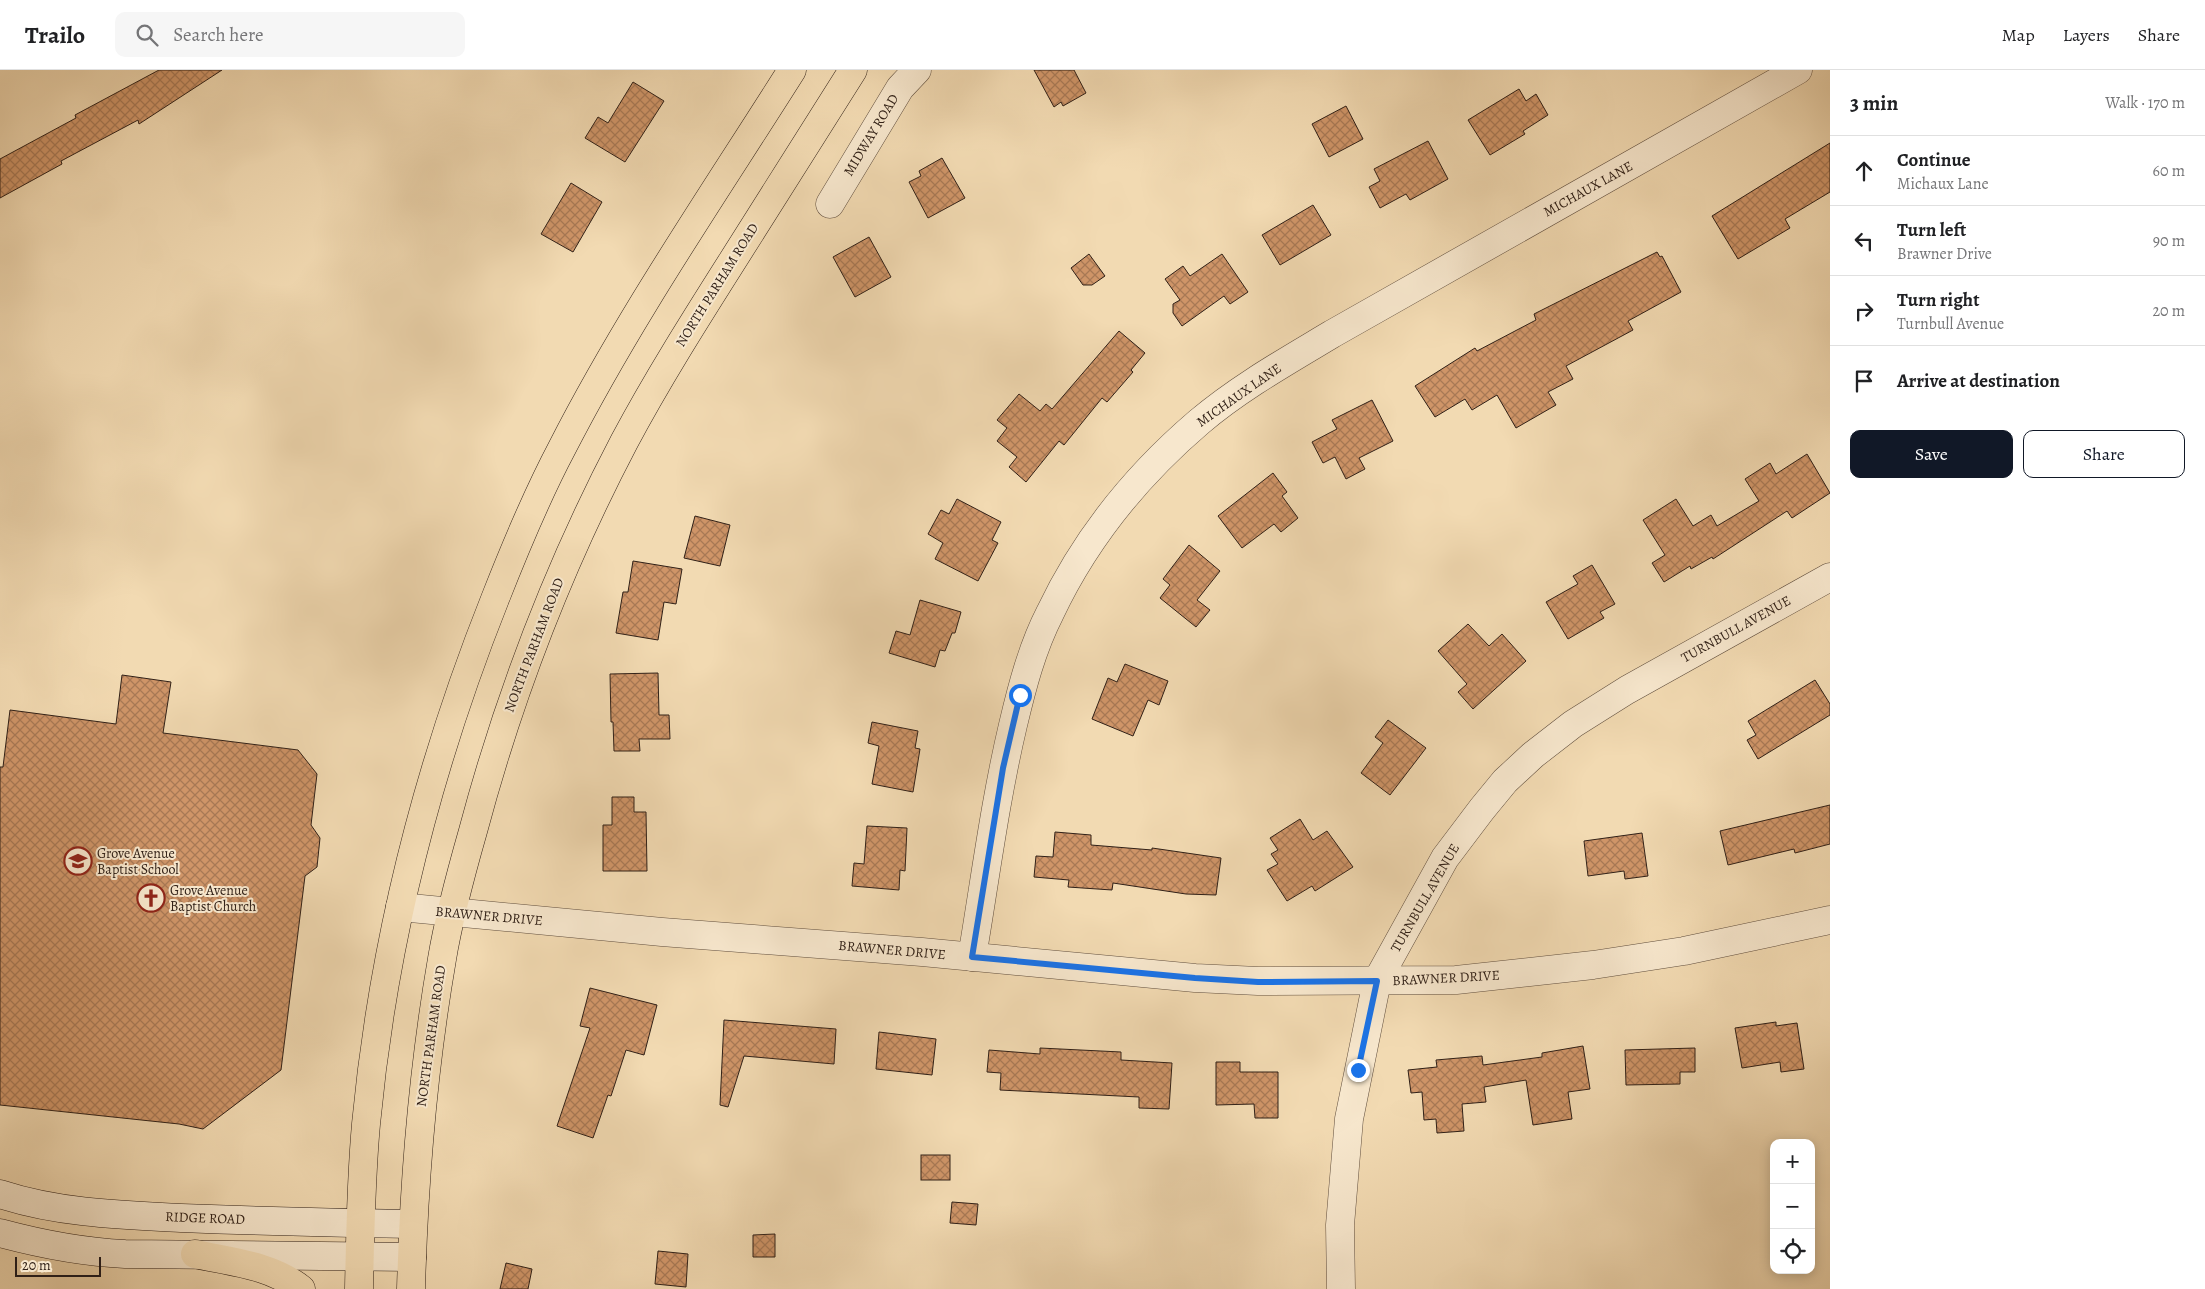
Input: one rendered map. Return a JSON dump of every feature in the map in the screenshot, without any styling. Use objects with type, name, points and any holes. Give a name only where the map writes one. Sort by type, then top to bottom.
[{"type":"highway","points":[[359,1289],[366,1122],[373,1062],[400,908],[416,842],[459,694],[489,614],[531,513],[561,450],[615,351],[792,70]]},
{"type":"highway","name":"NORTH PARHAM ROAD","points":[[411,1289],[416,1164],[428,1050],[442,957],[451,912],[485,786],[520,680],[557,583],[624,441],[679,346],[853,70]]},
{"type":"highway","points":[[195,1254],[270,1270],[301,1289]]},
{"type":"street","name":"MIDWAY ROAD","points":[[830,204],[900,88],[917,70]]},
{"type":"street","name":"MICHAUX LANE","points":[[972,957],[1003,768],[1020,695],[1034,650],[1049,613],[1077,562],[1102,526],[1150,468],[1200,421],[1262,376],[1332,334],[1798,70]]},
{"type":"street","name":"TURNBULL AVENUE","points":[[1341,1289],[1340,1225],[1349,1119],[1377,981],[1445,858],[1482,808],[1505,781],[1532,755],[1574,724],[1627,690],[1830,577]]},
{"type":"street","name":"BRAWNER DRIVE","points":[[400,908],[1258,982],[1456,980],[1593,965],[1684,952],[1830,920]]},
{"type":"street","name":"RIDGE ROAD","points":[[2,1200],[94,1213],[200,1219],[413,1224]]},
{"type":"street","points":[[0,1233],[45,1245],[94,1252],[412,1257]]},
{"type":"building","points":[[159,70],[222,70],[139,124],[138,120],[61,161],[62,164],[0,198],[0,159],[76,118],[75,115]]},
{"type":"building","points":[[1034,70],[1074,70],[1086,93],[1063,106],[1061,102],[1054,107]]},
{"type":"building","points":[[633,82],[664,101],[625,162],[585,138],[598,117],[608,123]]},
{"type":"building","points":[[1519,89],[1526,101],[1536,94],[1548,115],[1523,131],[1525,134],[1490,155],[1468,120]]},
{"type":"building","points":[[1346,106],[1363,139],[1329,157],[1312,124]]},
{"type":"building","points":[[1428,141],[1448,179],[1410,200],[1406,194],[1380,208],[1369,187],[1380,181],[1374,169]]},
{"type":"building","points":[[1830,143],[1830,192],[1785,219],[1790,228],[1738,259],[1712,216]]},
{"type":"building","points":[[942,158],[965,198],[928,218],[909,182],[921,176],[919,171]]},
{"type":"building","points":[[571,183],[602,202],[573,252],[541,234]]},
{"type":"building","points":[[1313,205],[1331,235],[1280,265],[1262,235]]},
{"type":"building","points":[[869,237],[891,277],[855,297],[833,257]]},
{"type":"building","points":[[1657,252],[1660,257],[1662,256],[1681,292],[1628,321],[1633,330],[1566,366],[1573,379],[1548,392],[1556,405],[1516,428],[1497,395],[1472,410],[1465,399],[1435,417],[1415,386],[1475,348],[1477,351],[1536,320],[1534,314]]},
{"type":"building","points":[[1089,254],[1105,276],[1092,285],[1083,285],[1071,268]]},
{"type":"building","points":[[1222,254],[1248,292],[1230,304],[1224,296],[1182,326],[1173,313],[1173,304],[1180,300],[1165,279],[1183,266],[1190,276]]},
{"type":"building","points":[[1119,331],[1145,353],[1131,370],[1133,372],[1107,402],[1102,398],[1064,445],[1059,441],[1026,482],[1009,467],[1017,457],[997,441],[1007,428],[997,420],[1019,394],[1040,411],[1046,404],[1052,409]]},
{"type":"building","points":[[1372,400],[1393,441],[1359,458],[1365,469],[1346,479],[1335,457],[1323,463],[1312,442],[1337,429],[1332,420]]},
{"type":"building","points":[[1807,454],[1830,493],[1792,518],[1787,511],[1713,559],[1712,557],[1691,569],[1690,566],[1664,582],[1652,563],[1665,555],[1643,520],[1676,499],[1693,526],[1711,515],[1717,526],[1759,501],[1745,479],[1770,463],[1776,474]]},
{"type":"building","points":[[1273,473],[1287,492],[1282,496],[1298,518],[1281,532],[1274,524],[1242,548],[1218,516]]},
{"type":"building","points":[[957,499],[1001,522],[992,540],[998,543],[978,581],[935,559],[943,543],[928,534],[941,510],[949,514]]},
{"type":"building","points":[[695,516],[730,525],[720,566],[684,558]]},
{"type":"building","points":[[1189,545],[1220,571],[1197,600],[1210,610],[1196,627],[1160,598],[1170,585],[1163,579]]},
{"type":"building","points":[[633,561],[682,569],[676,604],[664,602],[658,640],[616,633],[623,592],[628,592]]},
{"type":"building","points":[[1592,565],[1615,604],[1600,612],[1604,618],[1568,639],[1546,602],[1578,584],[1573,576]]},
{"type":"building","points":[[920,600],[961,612],[955,633],[952,633],[945,651],[940,650],[935,667],[889,653],[896,631],[910,635]]},
{"type":"building","points":[[1468,624],[1489,646],[1502,634],[1526,661],[1473,709],[1458,692],[1467,684],[1438,651]]},
{"type":"building","points":[[1125,664],[1168,681],[1159,705],[1148,700],[1133,736],[1092,719],[1108,678],[1117,682]]},
{"type":"building","points":[[658,673],[659,715],[669,715],[670,739],[639,739],[640,751],[614,751],[610,674]]},
{"type":"building","name":"Grove Avenue Baptist Church","points":[[122,675],[171,682],[163,733],[298,750],[317,774],[311,825],[320,838],[317,867],[305,876],[281,1070],[203,1129],[179,1124],[0,1105],[0,767],[3,767],[10,710],[116,724]]},
{"type":"building","points":[[1815,680],[1830,704],[1830,715],[1758,759],[1747,740],[1756,735],[1748,721]]},
{"type":"building","points":[[1388,720],[1426,748],[1390,795],[1361,773],[1383,743],[1375,737]]},
{"type":"building","points":[[872,722],[918,731],[915,748],[920,749],[913,792],[872,784],[879,746],[868,743]]},
{"type":"building","points":[[612,797],[634,797],[634,812],[646,812],[647,871],[603,871],[603,825],[612,825]]},
{"type":"building","points":[[1830,805],[1830,844],[1795,853],[1794,849],[1728,865],[1720,831]]},
{"type":"building","points":[[1300,819],[1313,840],[1327,831],[1353,867],[1315,891],[1312,886],[1287,901],[1267,870],[1278,864],[1271,854],[1278,850],[1270,838]]},
{"type":"building","points":[[867,826],[907,828],[905,871],[900,870],[899,890],[852,886],[854,863],[864,864]]},
{"type":"building","points":[[1055,832],[1091,835],[1091,845],[1152,850],[1152,848],[1221,858],[1216,895],[1186,894],[1113,883],[1112,890],[1068,887],[1069,880],[1034,877],[1036,856],[1053,857]]},
{"type":"building","points":[[1642,833],[1648,876],[1625,879],[1624,871],[1588,876],[1584,841]]},
{"type":"building","points":[[590,988],[657,1005],[644,1055],[626,1050],[611,1096],[608,1095],[593,1138],[557,1126],[590,1028],[580,1026]]},
{"type":"building","points":[[724,1020],[836,1029],[834,1064],[744,1056],[728,1107],[720,1105]]},
{"type":"building","points":[[1776,1022],[1776,1026],[1797,1023],[1804,1069],[1781,1072],[1780,1062],[1742,1068],[1735,1028]]},
{"type":"building","points":[[879,1032],[936,1039],[932,1075],[876,1069]]},
{"type":"building","points":[[1583,1046],[1590,1089],[1568,1092],[1572,1119],[1533,1125],[1526,1080],[1484,1087],[1486,1102],[1462,1104],[1464,1131],[1437,1133],[1436,1119],[1424,1120],[1422,1092],[1411,1093],[1408,1070],[1437,1067],[1436,1060],[1482,1056],[1483,1065],[1542,1057],[1542,1053]]},
{"type":"building","points":[[1040,1048],[1121,1052],[1121,1060],[1172,1063],[1169,1109],[1139,1108],[1139,1097],[1000,1090],[1001,1073],[987,1072],[989,1050],[1040,1054]]},
{"type":"building","points":[[1695,1048],[1695,1072],[1680,1072],[1680,1084],[1626,1085],[1625,1050]]},
{"type":"building","points":[[1216,1062],[1240,1062],[1240,1072],[1278,1072],[1278,1118],[1255,1118],[1254,1104],[1216,1105]]},
{"type":"building","points":[[921,1155],[950,1155],[950,1180],[921,1180]]},
{"type":"building","points":[[952,1202],[978,1204],[976,1225],[950,1223]]},
{"type":"building","points":[[775,1234],[775,1257],[753,1257],[753,1235]]},
{"type":"building","points":[[658,1251],[688,1254],[686,1287],[655,1284]]},
{"type":"building","points":[[506,1263],[532,1269],[528,1289],[500,1289]]},
{"type":"place","name":"Grove Avenue Baptist School","points":[[78,861]]},
{"type":"place","name":"Grove Avenue Baptist Church","points":[[151,898]]},
{"type":"route","points":[[1020,695],[1003,768],[972,957],[1195,978],[1258,982],[1377,981],[1358,1070]]}]
